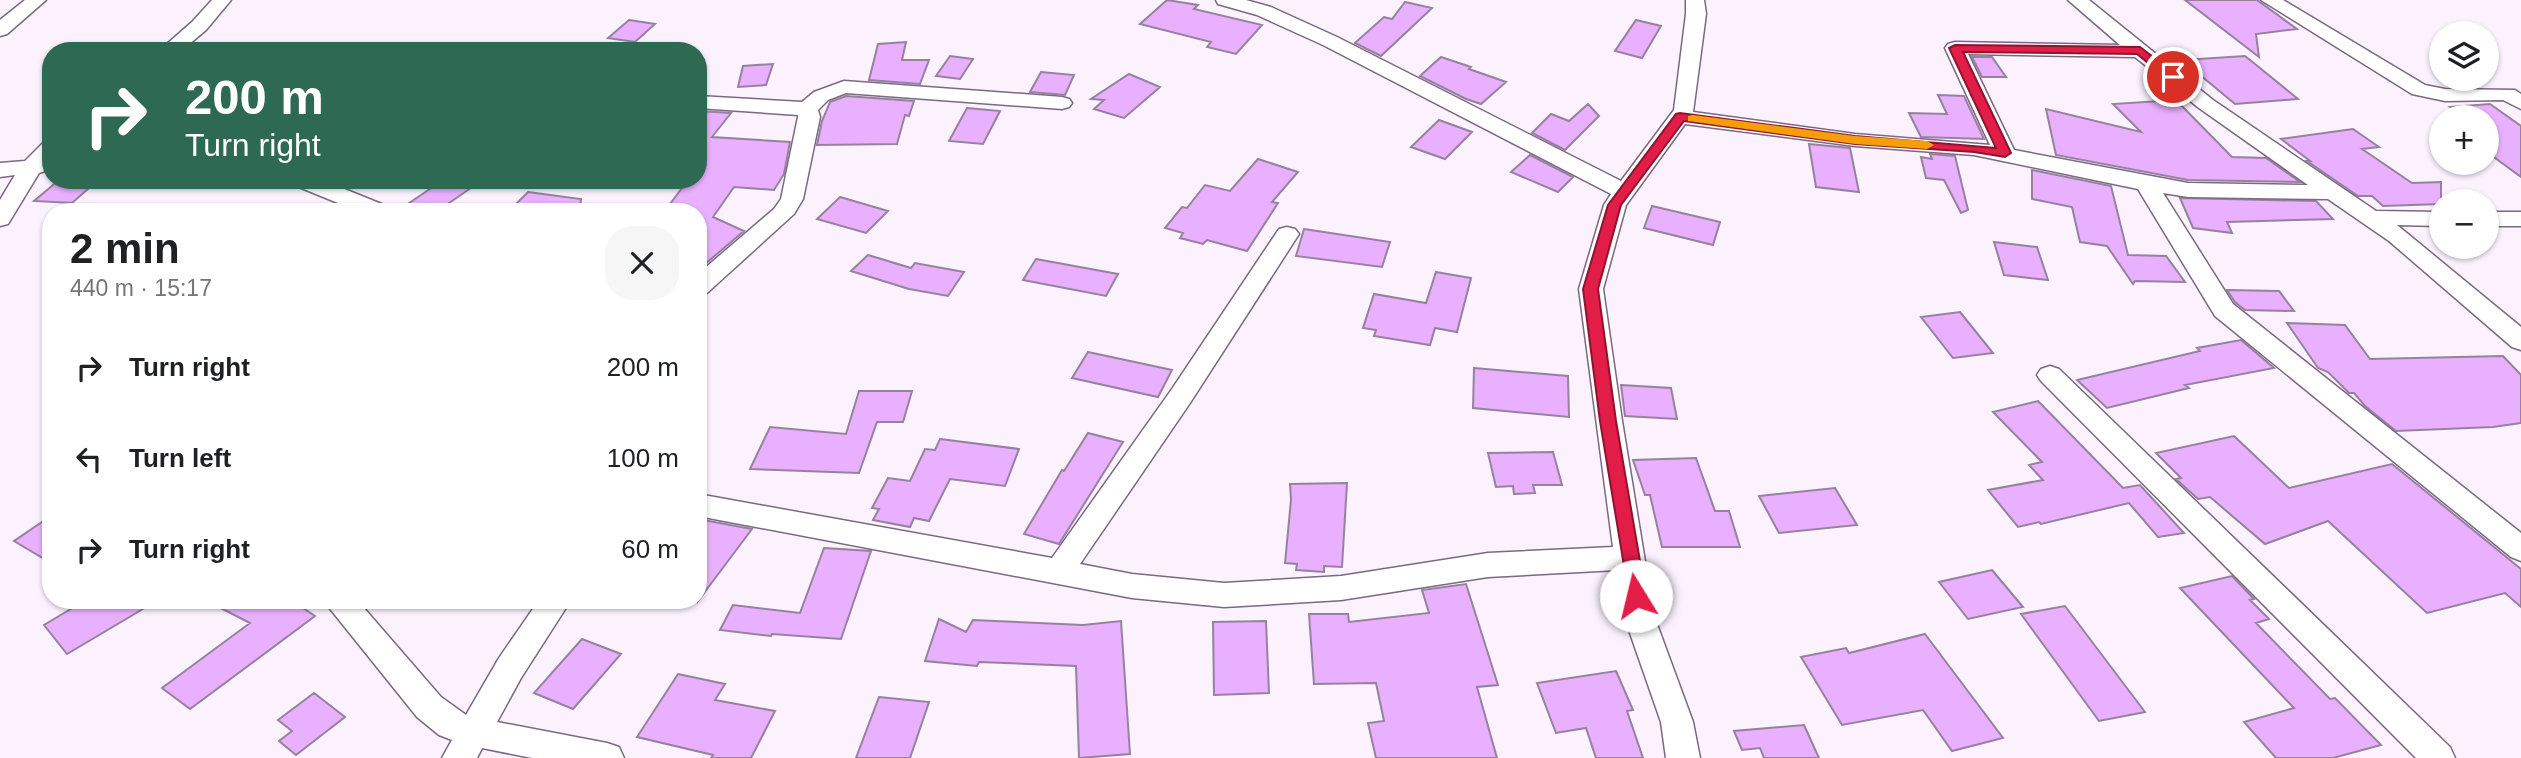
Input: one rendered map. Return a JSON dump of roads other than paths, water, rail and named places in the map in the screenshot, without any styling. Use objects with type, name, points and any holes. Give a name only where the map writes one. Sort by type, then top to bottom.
[{"type":"street","points":[[0,30],[37,0]]},
{"type":"street","points":[[179,42],[222,0]]},
{"type":"street","points":[[1225,0],[1264,10],[1319,36],[1625,192]]},
{"type":"street","points":[[1683,758],[1677,722],[1639,616],[1591,289],[1615,205],[1684,110],[1696,14],[1695,0]]},
{"type":"street","points":[[2077,0],[2206,104],[2397,236],[2521,341]]},
{"type":"street","points":[[2270,0],[2418,90],[2445,95],[2517,97]]},
{"type":"street","points":[[2005,153],[1955,48],[2140,51]]},
{"type":"street","points":[[707,103],[807,110],[821,96],[844,87],[1062,103]]},
{"type":"street","points":[[707,279],[782,214],[792,199],[809,117],[807,110]]},
{"type":"street","points":[[1680,117],[1855,140],[1974,148],[2146,184],[2188,190],[2333,192]]},
{"type":"street","points":[[0,170],[41,166]]},
{"type":"street","points":[[0,219],[41,166]]},
{"type":"street","points":[[2146,184],[2224,310],[2521,549]]},
{"type":"street","points":[[324,189],[358,203]]},
{"type":"street","points":[[2372,219],[2429,219]]},
{"type":"street","points":[[2499,219],[2521,219]]},
{"type":"street","points":[[1059,571],[1181,396],[1287,234]]},
{"type":"street","points":[[2050,374],[2438,758]]},
{"type":"street","points":[[707,507],[1132,586],[1224,595],[1341,588],[1488,565],[1630,558]]},
{"type":"street","points":[[346,609],[429,707],[451,725],[466,745],[607,758]]},
{"type":"street","points":[[466,745],[510,668],[550,609]]}]
